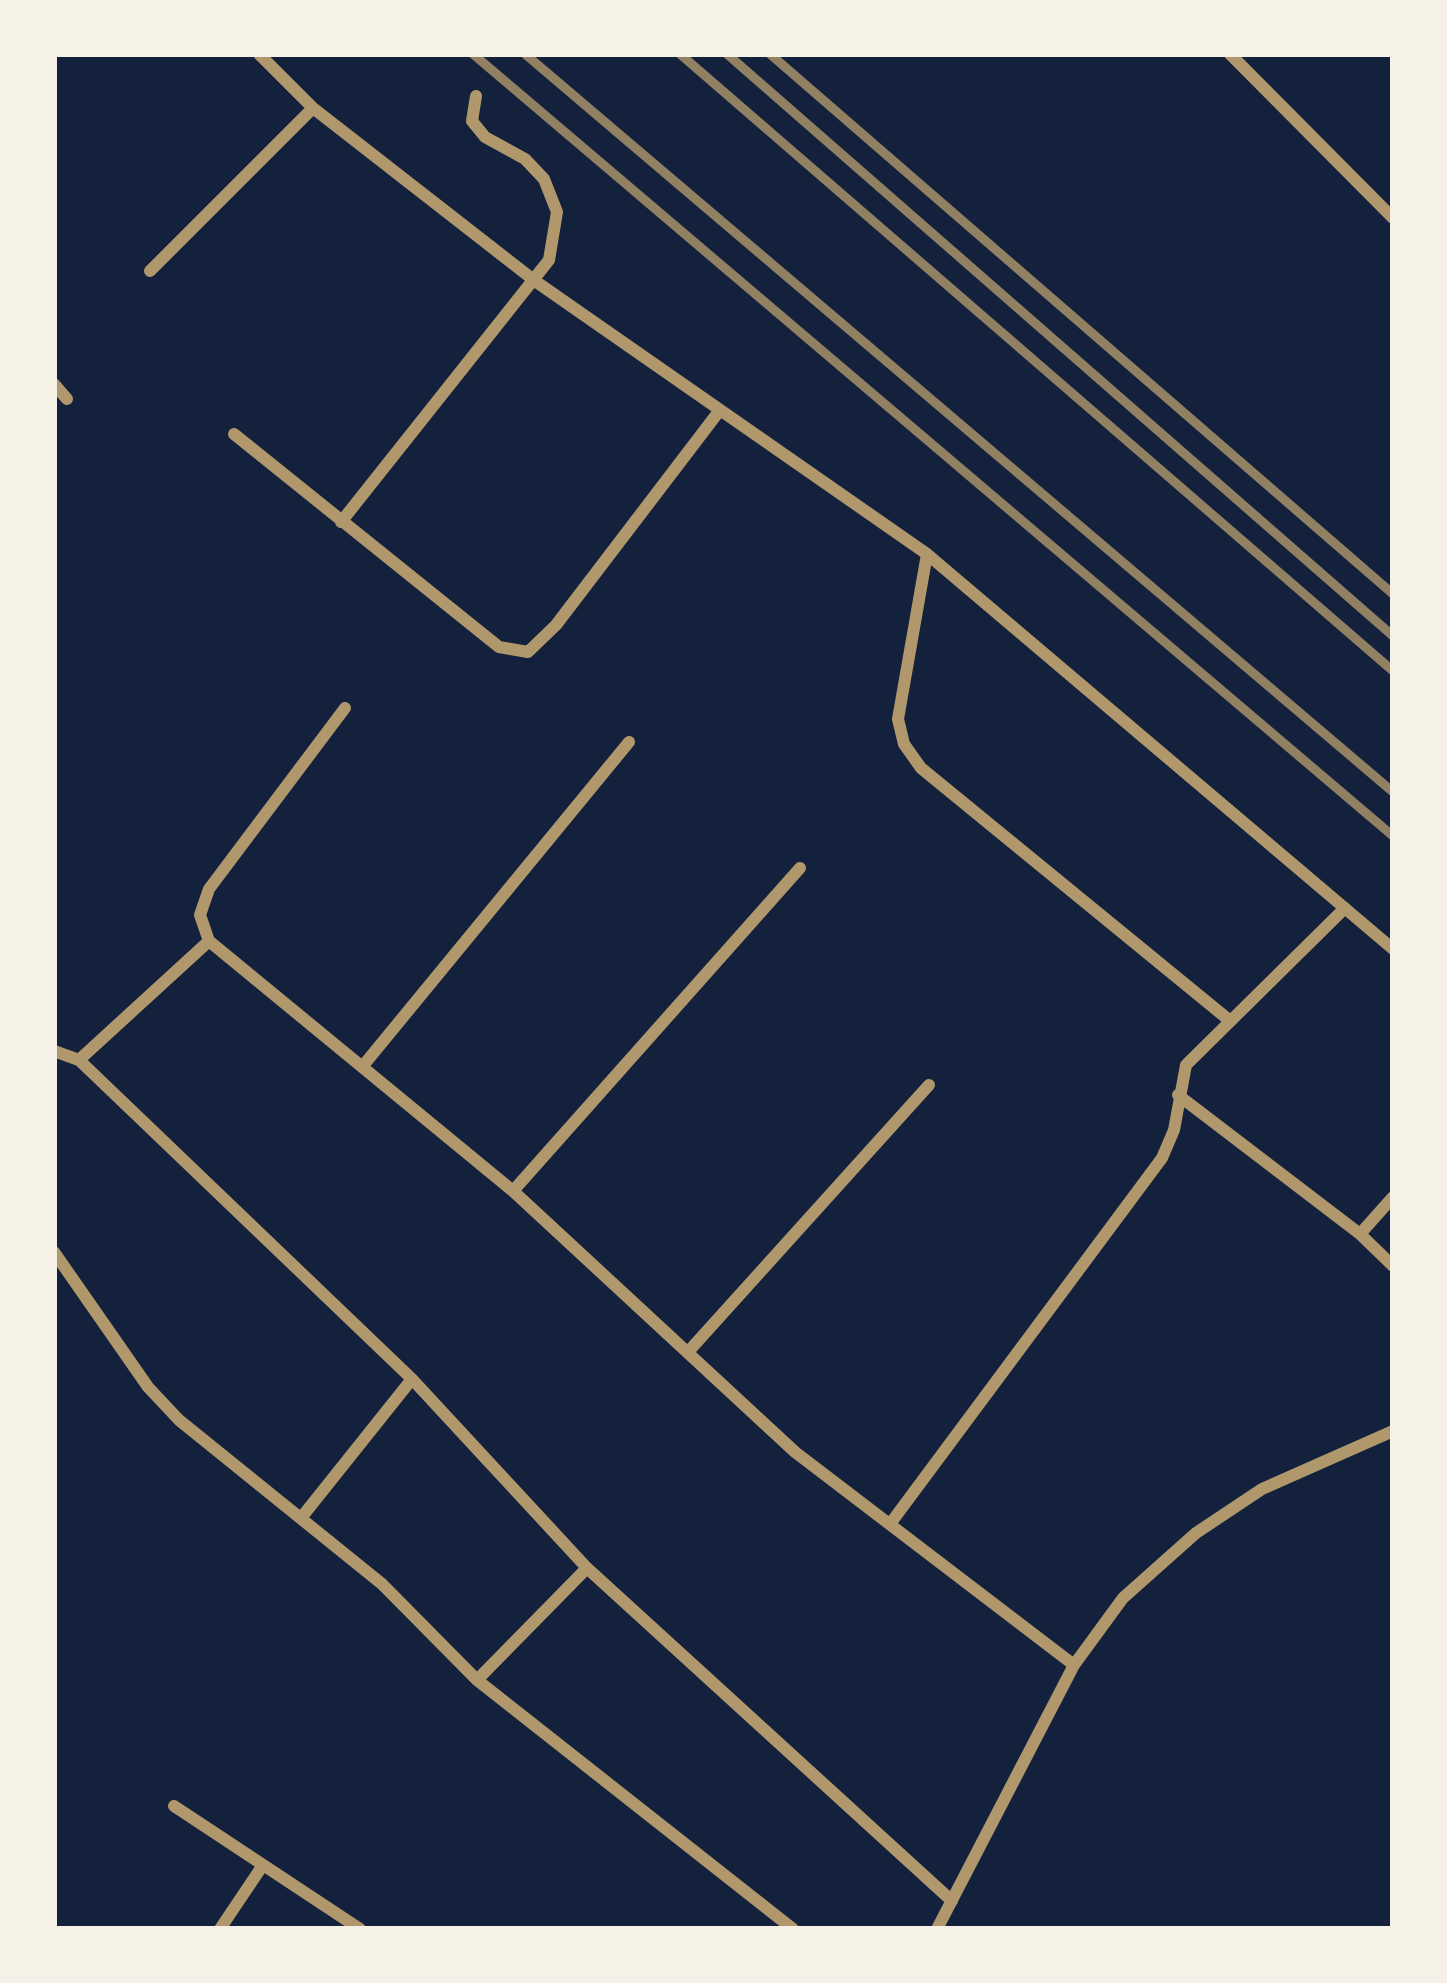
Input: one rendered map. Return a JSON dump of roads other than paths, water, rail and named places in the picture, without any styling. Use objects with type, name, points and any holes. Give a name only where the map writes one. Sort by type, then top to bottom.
[{"type":"street","points":[[259,54],[313,108],[535,281],[927,554],[1393,949]]},
{"type":"street","points":[[1231,54],[1393,218]]},
{"type":"street","points":[[341,522],[549,260],[557,212],[544,179],[525,160],[485,137],[472,121],[476,96]]},
{"type":"street","points":[[151,271],[313,108]]},
{"type":"street","points":[[54,384],[67,399]]},
{"type":"street","points":[[235,434],[499,646],[528,652],[556,625],[720,410]]},
{"type":"street","points":[[927,554],[898,719],[904,743],[921,768],[1228,1020]]},
{"type":"street","points":[[345,708],[209,889],[200,915],[209,941],[513,1192],[795,1452],[1074,1665]]},
{"type":"street","points":[[362,1066],[629,742]]},
{"type":"street","points":[[513,1192],[800,868]]},
{"type":"street","points":[[890,1524],[1162,1158],[1174,1130],[1186,1064],[1345,908]]},
{"type":"street","points":[[79,1060],[209,941]]},
{"type":"street","points":[[54,1051],[79,1060],[412,1379],[587,1568],[952,1901]]},
{"type":"street","points":[[688,1352],[929,1085]]},
{"type":"street","points":[[1178,1095],[1360,1234],[1393,1266]]},
{"type":"street","points":[[1360,1234],[1393,1197]]},
{"type":"street","points":[[54,1252],[148,1387],[179,1420],[382,1584],[477,1680],[794,1929]]},
{"type":"street","points":[[301,1518],[412,1379]]},
{"type":"street","points":[[937,1929],[1074,1665],[1123,1598],[1196,1533],[1262,1489],[1393,1431]]},
{"type":"street","points":[[477,1680],[587,1568]]},
{"type":"street","points":[[174,1806],[360,1929]]},
{"type":"street","points":[[220,1929],[263,1864]]},
{"type":"railway","points":[[473,54],[1393,836]]},
{"type":"railway","points":[[525,54],[1393,792]]},
{"type":"railway","points":[[680,54],[1393,671]]},
{"type":"railway","points":[[727,54],[1393,636]]},
{"type":"railway","points":[[770,54],[1393,594]]}]
